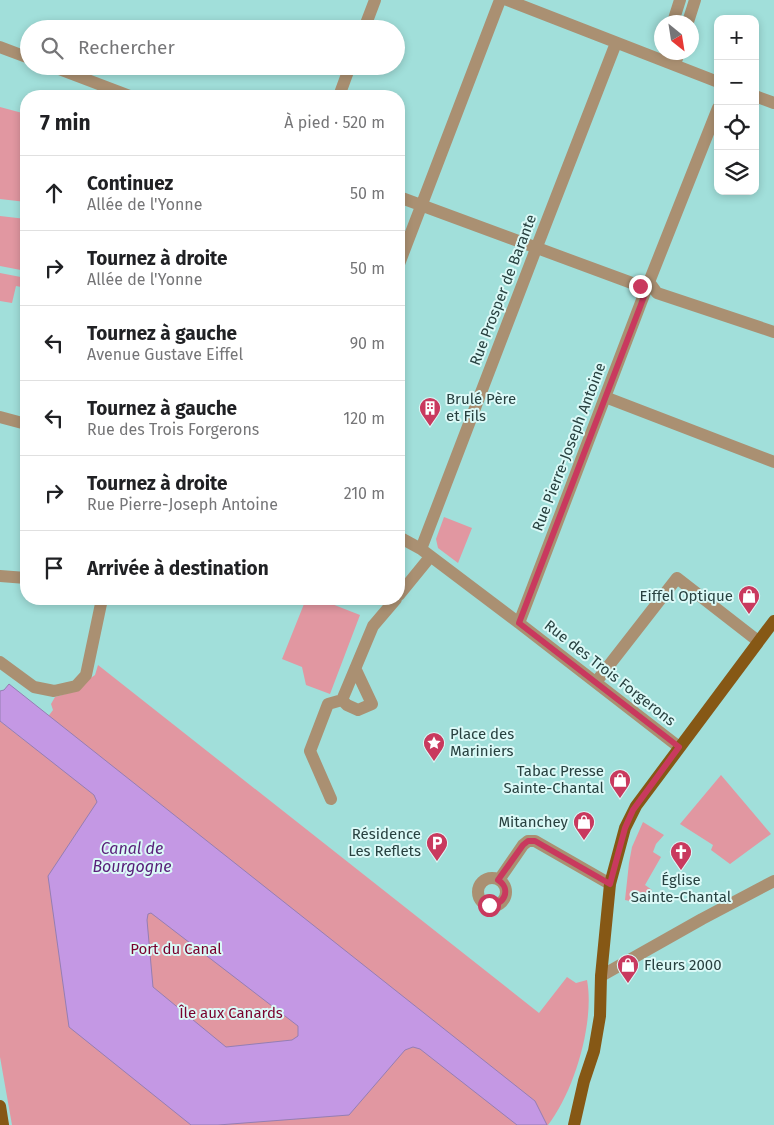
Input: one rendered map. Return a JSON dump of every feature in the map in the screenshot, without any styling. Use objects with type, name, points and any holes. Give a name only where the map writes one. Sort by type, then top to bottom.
[{"type":"main road","points":[[574,1122],[594,1051],[600,1016],[601,976],[610,884],[625,828],[633,810],[774,621]]},
{"type":"main road","points":[[0,1106],[3,1125]]},
{"type":"street","points":[[367,20],[375,0]]},
{"type":"street","points":[[405,247],[500,0]]},
{"type":"street","points":[[507,0],[616,43],[654,54]]},
{"type":"street","points":[[675,15],[680,0]]},
{"type":"street","points":[[690,15],[695,0]]},
{"type":"street","name":"Rue Prosper de Barante","points":[[405,586],[426,553],[536,248],[616,43]]},
{"type":"street","points":[[0,47],[20,55]]},
{"type":"street","points":[[668,60],[675,65],[714,80]]},
{"type":"street","points":[[675,65],[677,60]]},
{"type":"street","points":[[75,75],[114,90]]},
{"type":"street","points":[[341,90],[347,75]]},
{"type":"street","points":[[759,97],[774,103]]},
{"type":"street","name":"Rue Pierre-Joseph Antoine","points":[[519,623],[645,294],[644,284],[714,118]]},
{"type":"street","points":[[405,199],[536,248],[644,284],[657,293],[774,332]]},
{"type":"street","points":[[605,397],[774,462]]},
{"type":"street","points":[[0,416],[20,422]]},
{"type":"street","name":"Rue des Trois Forgerons","points":[[405,541],[426,553],[519,623],[679,747]]},
{"type":"street","points":[[0,576],[20,578]]},
{"type":"street","points":[[596,682],[677,578],[758,641]]},
{"type":"street","points":[[0,662],[34,688],[54,690],[76,686],[86,675],[101,605]]},
{"type":"street","points":[[331,799],[310,751],[328,704],[342,700],[374,626],[391,605]]},
{"type":"street","points":[[342,700],[346,705],[358,710],[372,704],[356,670]]},
{"type":"street","points":[[498,880],[523,845],[528,841],[535,841],[610,884]]},
{"type":"street","points":[[601,976],[702,918],[774,881]]},
{"type":"green space","points":[[0,107],[20,112],[20,201],[0,199]]},
{"type":"green space","points":[[0,216],[20,218],[20,270],[0,266]]},
{"type":"green space","points":[[0,273],[20,277],[20,287],[16,286],[12,303],[0,301]]},
{"type":"green space","points":[[444,517],[472,528],[458,563],[438,548],[436,539]]},
{"type":"green space","points":[[304,605],[334,605],[360,615],[330,694],[306,685],[302,667],[282,659]]},
{"type":"green space","name":"Port du Canal","points":[[98,665],[539,1013],[567,977],[576,983],[587,980],[589,997],[588,1016],[580,1056],[566,1094],[548,1125],[12,1125],[0,1057],[0,721],[28,743],[53,710],[51,704],[55,697],[69,693],[95,675]]},
{"type":"green space","points":[[721,775],[771,834],[730,864],[711,850],[713,845],[680,824]]},
{"type":"green space","points":[[643,822],[664,835],[656,844],[653,852],[661,857],[645,885],[652,890],[639,903],[625,900],[632,847]]},
{"type":"water","name":"Canal de Bourgogne","points":[[9,684],[535,1101],[547,1125],[517,1125],[420,1049],[413,1047],[405,1050],[349,1115],[218,1125],[191,1125],[69,1027],[48,876],[97,802],[94,795],[0,721],[0,691],[4,690]],"holes":[[[151,913],[298,1026],[298,1036],[292,1040],[226,1047],[153,987],[148,914]]]},
{"type":"place","name":"Brulé Père et Fils","points":[[430,427]]},
{"type":"place","name":"Eiffel Optique","points":[[749,615]]},
{"type":"place","name":"Place des Mariniers","points":[[434,762]]},
{"type":"place","name":"Tabac Presse Sainte-Chantal","points":[[620,799]]},
{"type":"place","name":"Mitanchey","points":[[584,841]]},
{"type":"place","name":"Résidence Les Reflets","points":[[437,862]]},
{"type":"place","name":"Église Sainte-Chantal","points":[[681,871]]},
{"type":"place","name":"Fleurs 2000","points":[[628,984]]},
{"type":"route","points":[[489,905],[497,904],[504,898],[506,890],[502,882],[498,880],[523,845],[528,841],[535,841],[610,884],[625,828],[633,810],[679,747],[519,623],[645,294],[640,286]]},
{"type":"park label","name":"Île aux Canards","points":[[231,1013]]}]
